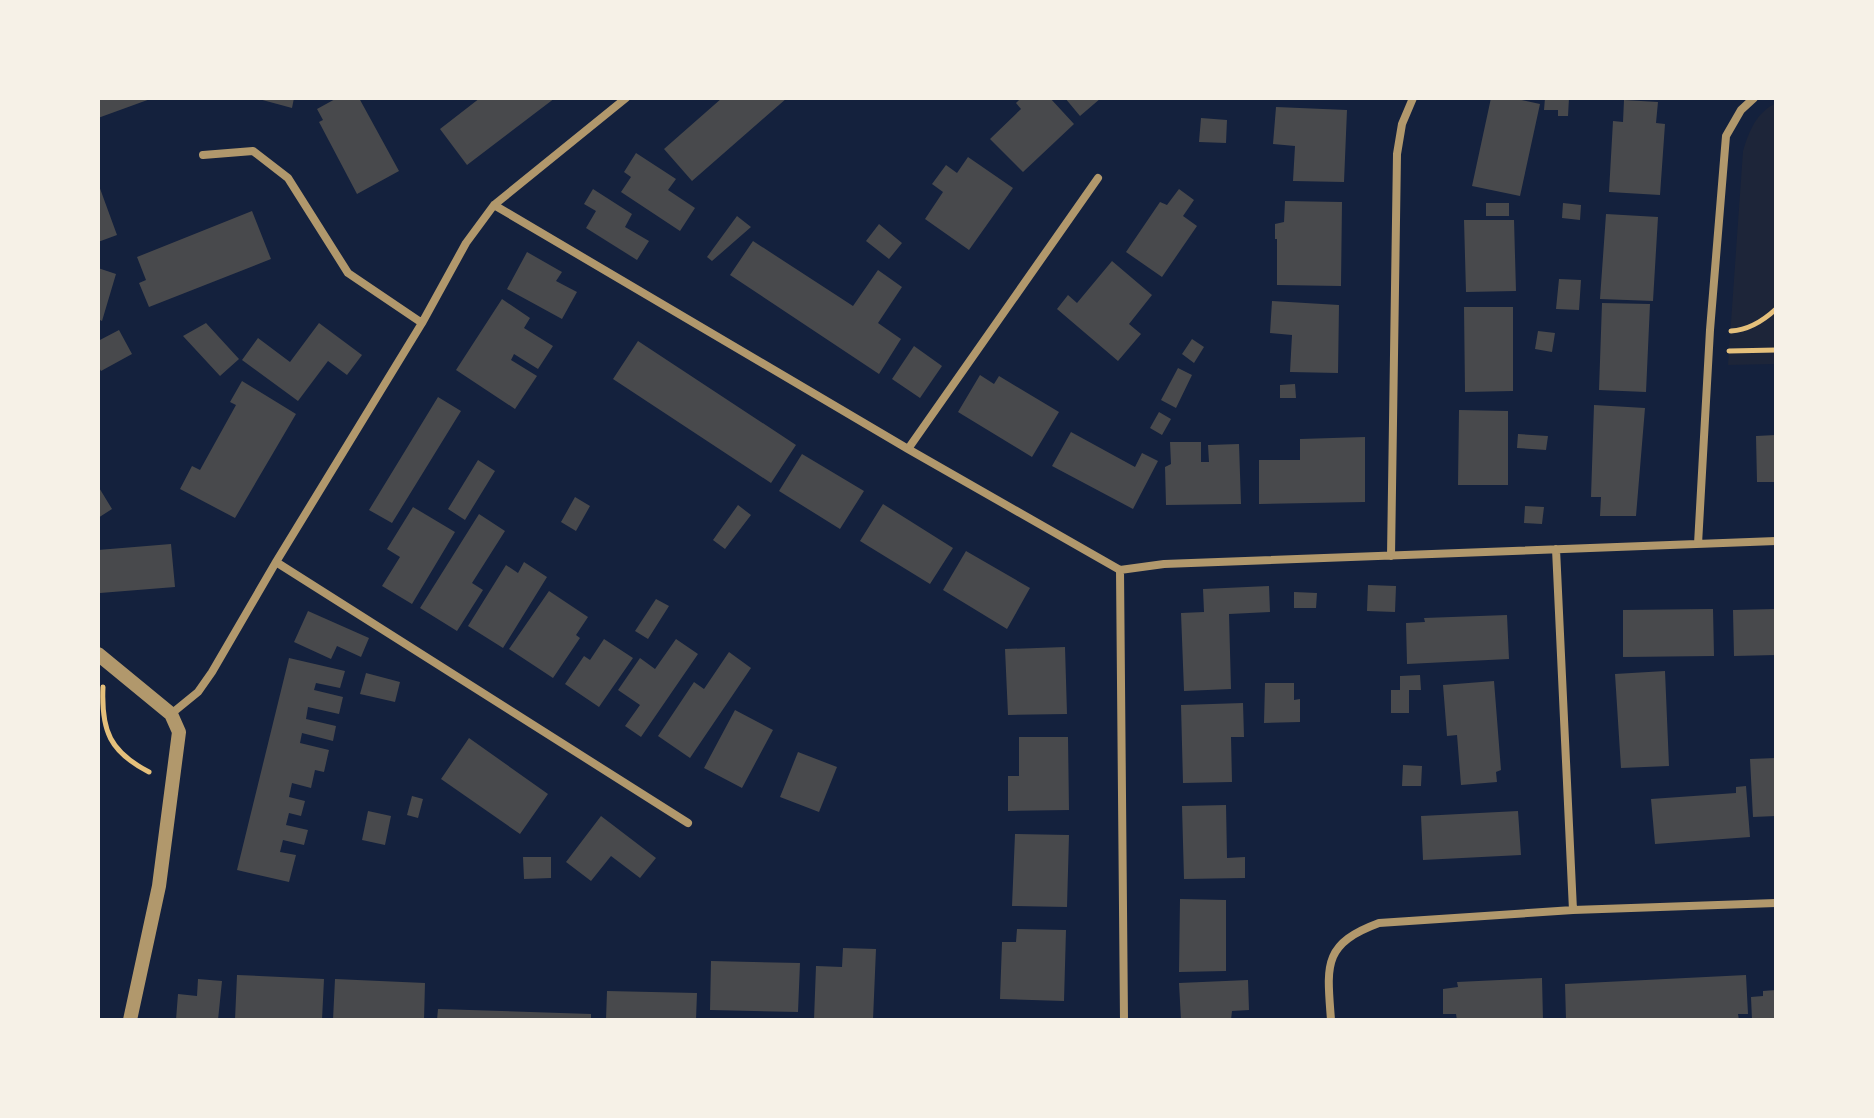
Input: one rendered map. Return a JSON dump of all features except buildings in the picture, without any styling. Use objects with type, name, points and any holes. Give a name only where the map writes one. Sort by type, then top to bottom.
[{"type":"street","points":[[171,714],[198,692],[212,672],[422,323],[466,243],[494,205],[626,98]]},
{"type":"street","points":[[1391,556],[1397,154],[1402,124],[1413,98]]},
{"type":"street","points":[[1698,544],[1710,330],[1726,136],[1741,110],[1754,98]]},
{"type":"street","points":[[203,155],[253,151],[288,178],[348,273],[422,323]]},
{"type":"street","points":[[908,449],[1098,178]]},
{"type":"street","points":[[494,205],[1120,570],[1164,564],[1776,541]]},
{"type":"street","points":[[1556,549],[1573,910]]},
{"type":"street","points":[[276,562],[688,823]]},
{"type":"street","points":[[1120,570],[1124,1020]]},
{"type":"street","points":[[101,656],[171,714],[179,732],[159,886],[130,1020]]},
{"type":"street","points":[[1331,1020],[1327,976],[1330,958],[1357,931],[1379,923],[1573,910],[1776,903]]},
{"type":"path","points":[[1710,330],[1736,332],[1751,327],[1776,309]]},
{"type":"path","points":[[1728,351],[1776,350]]},
{"type":"path","points":[[101,656],[102,716],[109,738],[129,762],[172,784]]},
{"type":"shaded area","points":[[1776,103],[1776,364],[1728,365],[1743,151],[1754,123]]}]
